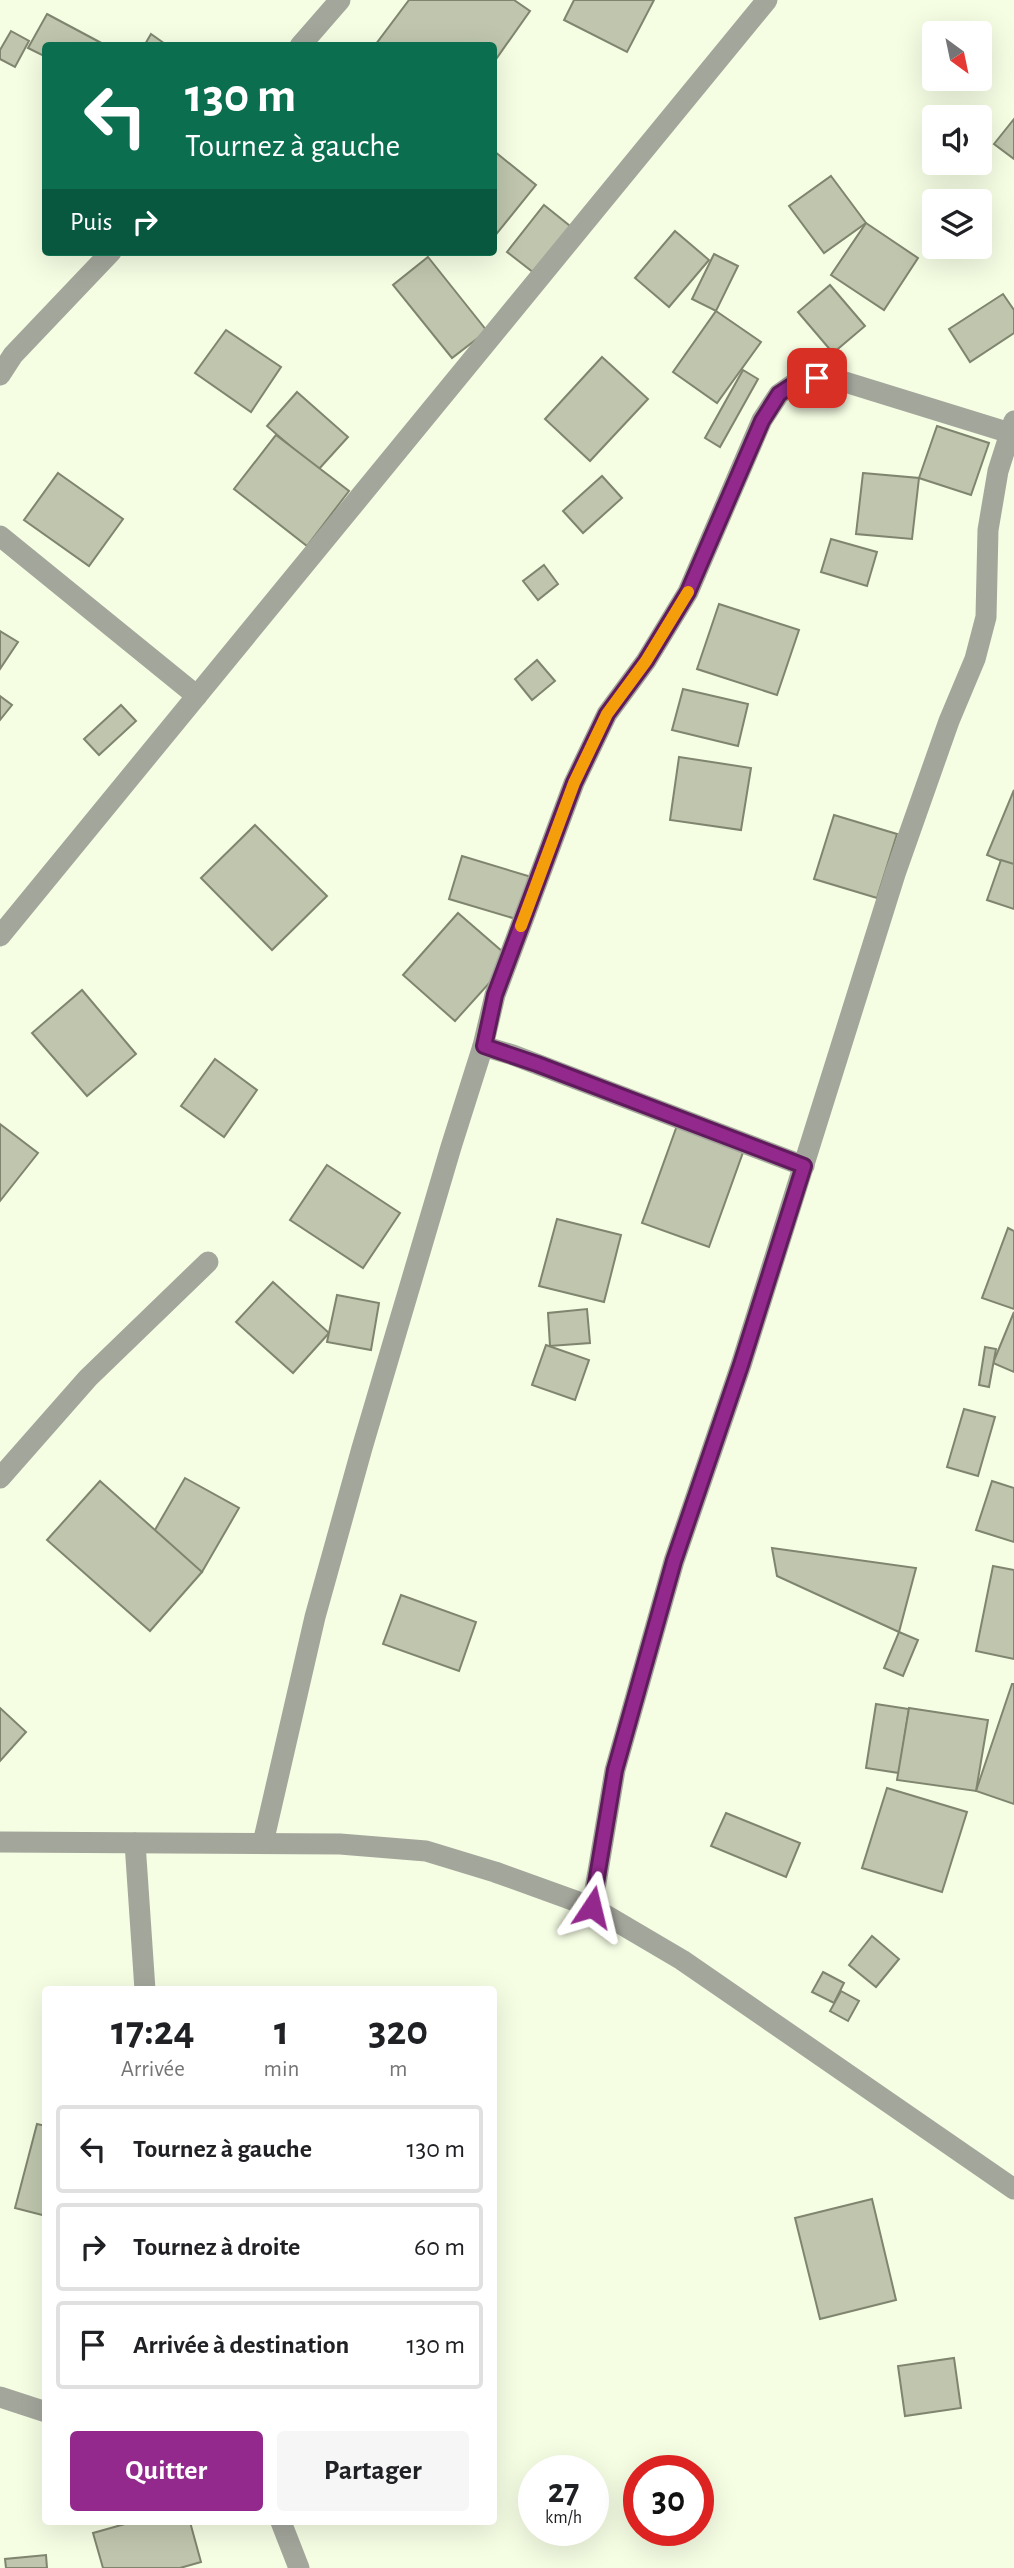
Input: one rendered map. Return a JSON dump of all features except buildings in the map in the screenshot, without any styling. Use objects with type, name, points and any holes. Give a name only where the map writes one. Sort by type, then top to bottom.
[{"type":"street","points":[[303,42],[340,0]]},
{"type":"street","points":[[0,936],[767,0]]},
{"type":"street","points":[[0,374],[13,355],[107,256]]},
{"type":"street","points":[[263,1843],[315,1617],[451,1147],[484,1046],[495,995],[574,783],[607,714],[646,661],[688,592],[762,421],[779,394],[802,379],[832,378],[1012,427],[998,471],[988,530],[986,618],[975,659],[949,721],[895,874],[741,1365],[674,1561],[615,1770],[592,1907]]},
{"type":"street","points":[[0,536],[197,696]]},
{"type":"street","points":[[484,1046],[525,1059],[804,1166]]},
{"type":"street","points":[[0,1478],[88,1378],[208,1262]]},
{"type":"street","points":[[0,1842],[340,1844],[426,1851],[495,1872],[592,1907],[682,1960],[1014,2189]]},
{"type":"street","points":[[135,1843],[145,1986]]},
{"type":"street","points":[[0,2397],[42,2411]]},
{"type":"street","points":[[282,2525],[299,2568]]},
{"type":"slow traffic","points":[[521,926],[574,783],[607,714],[646,661],[688,592]]},
{"type":"route","points":[[592,1907],[615,1770],[674,1561],[741,1365],[804,1166],[634,1100],[484,1046],[495,995],[574,783],[607,714],[646,661],[688,592],[762,421],[779,394],[802,379],[817,378]]}]
